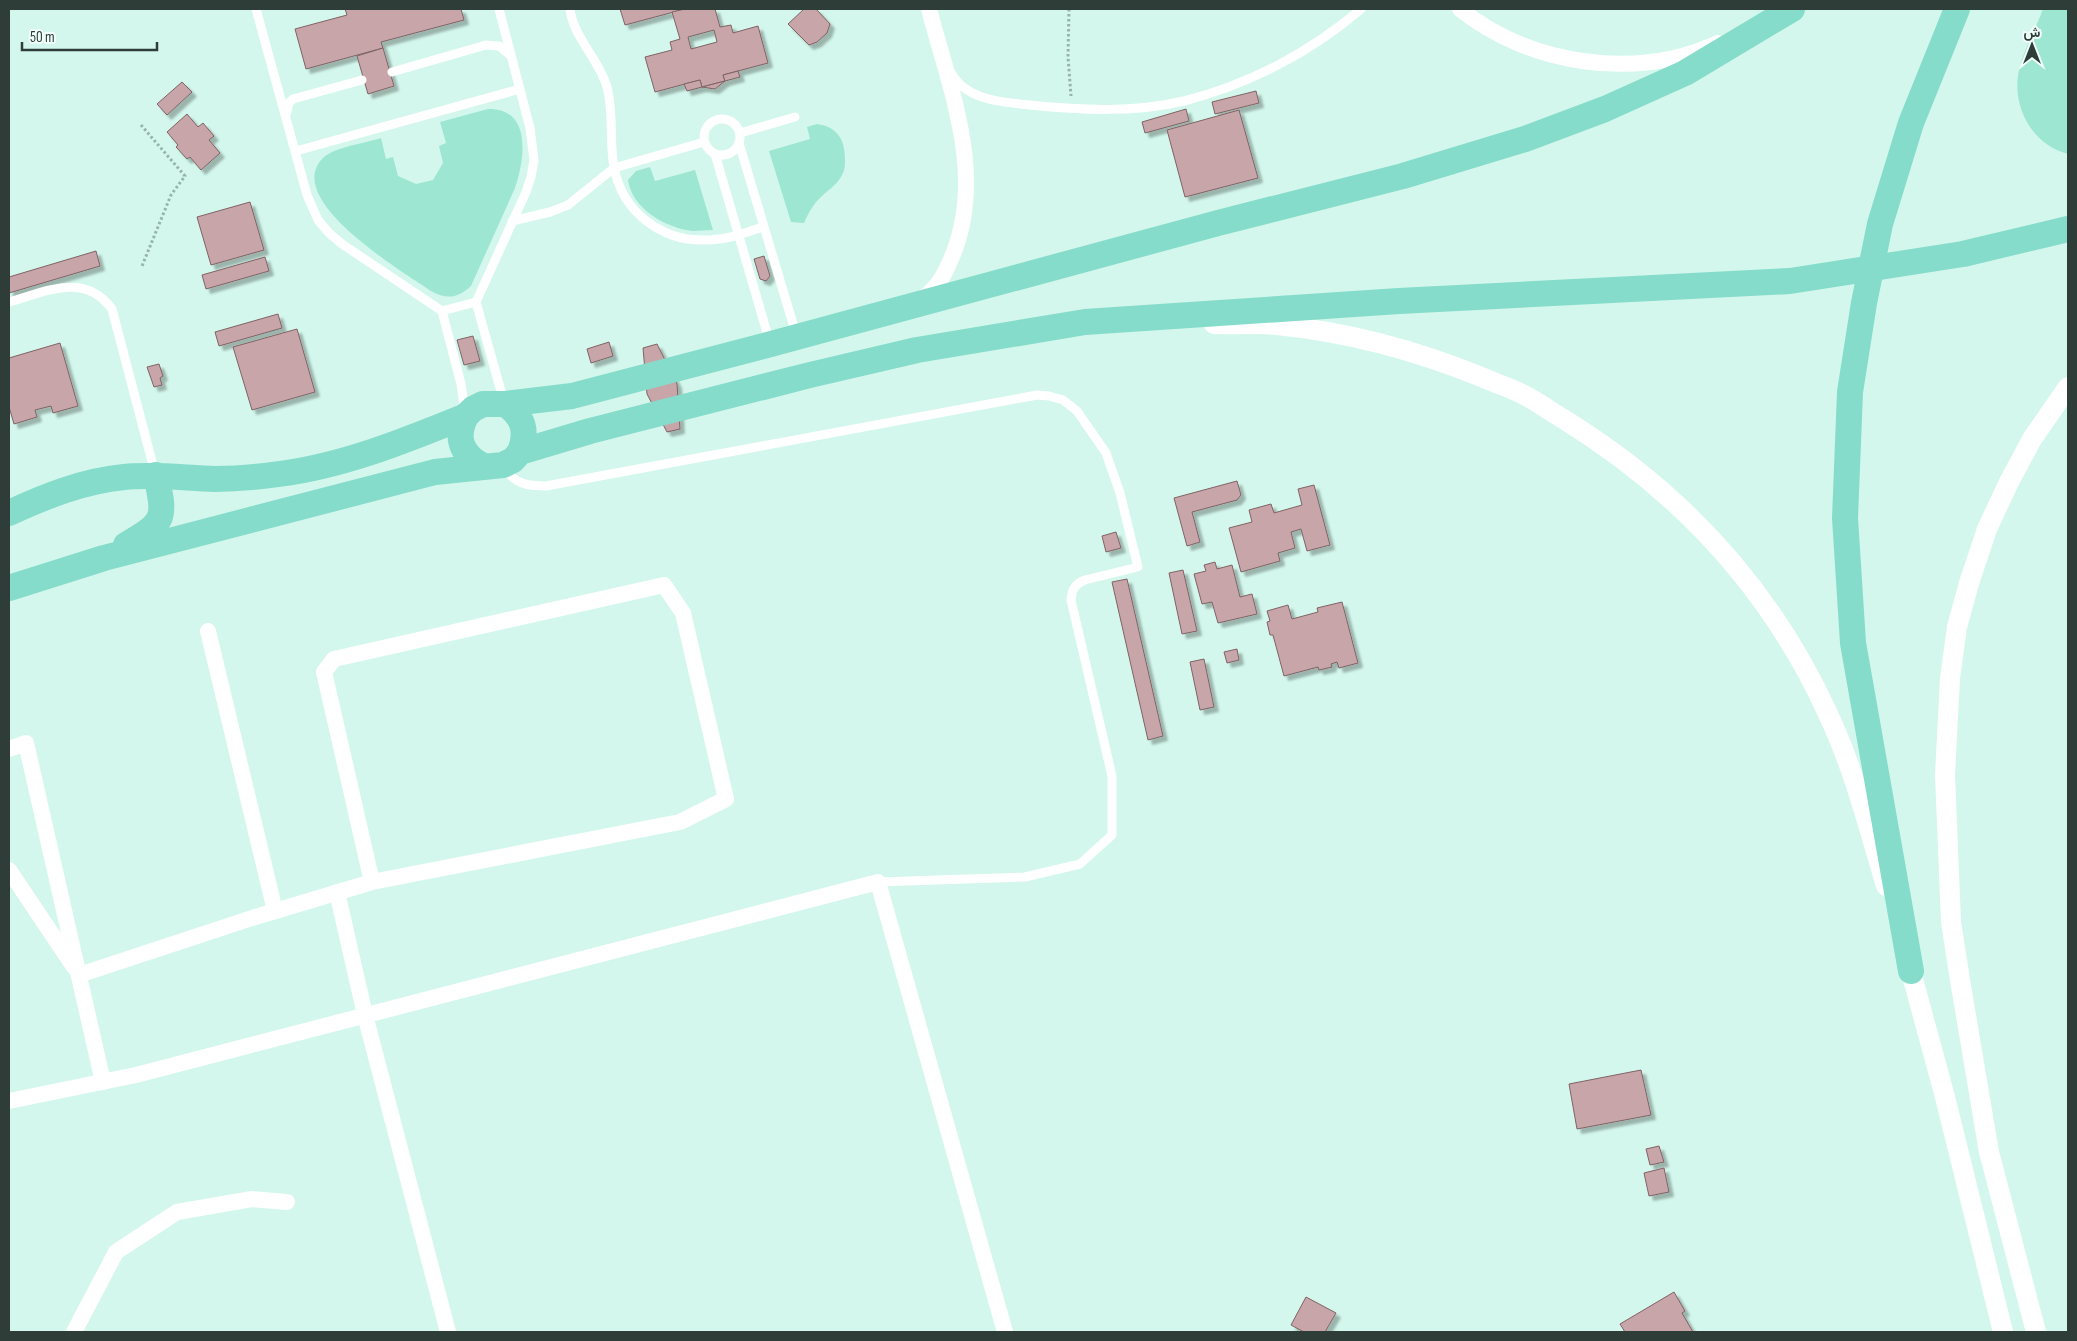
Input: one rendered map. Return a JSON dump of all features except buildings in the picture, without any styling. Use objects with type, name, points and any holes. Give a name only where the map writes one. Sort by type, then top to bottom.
[{"type":"main road","points":[[505,404],[514,410],[521,420],[524,430],[524,441],[502,461],[474,461],[466,454],[461,445],[461,424],[473,409],[483,404],[505,404],[572,396],[907,308],[1208,225],[1403,176],[1526,139],[1605,110],[1685,73],[1791,9]]},
{"type":"main road","points":[[1911,971],[1853,643],[1845,518],[1850,392],[1864,303],[1880,224],[1911,123],[1957,9]]},
{"type":"main road","points":[[12,585],[104,558],[435,472],[502,461],[590,430],[917,350],[1085,322],[1399,301],[1790,281],[1963,254],[2068,229]]},
{"type":"main road","points":[[9,513],[65,490],[89,483],[124,477],[156,475],[215,479],[248,478],[298,471],[401,443],[466,416]]},
{"type":"main road","points":[[104,558],[153,529],[159,522],[162,500],[156,475]]},
{"type":"street","points":[[907,308],[930,294],[944,276],[955,250],[967,191],[966,159],[929,9]]},
{"type":"street","points":[[1460,9],[1478,23],[1507,39],[1546,54],[1585,62],[1626,63],[1669,58],[1710,46],[1791,9]]},
{"type":"street","points":[[1085,322],[1276,325],[1362,339],[1434,359],[1524,395],[1592,437],[1659,487],[1712,538],[1757,592],[1796,654],[1828,714],[1854,780],[1911,971],[1945,1097],[2003,1332]]},
{"type":"street","points":[[2036,1332],[1989,1152],[1960,980],[1951,922],[1945,775],[1950,678],[1957,627],[1969,582],[1987,529],[2009,482],[2032,439],[2068,387]]},
{"type":"street","points":[[79,975],[275,911],[372,882],[680,822],[726,799],[683,613],[664,585],[334,659],[324,672],[372,882]]},
{"type":"street","points":[[208,631],[275,911]]},
{"type":"street","points":[[9,749],[26,744],[103,1082]]},
{"type":"street","points":[[9,870],[79,975]]},
{"type":"street","points":[[9,1101],[136,1075],[878,882],[1005,1332]]},
{"type":"street","points":[[337,892],[365,1016],[448,1332]]},
{"type":"street","points":[[74,1332],[116,1252],[177,1212],[252,1199],[287,1202]]},
{"type":"lane","points":[[256,9],[312,206],[318,220],[342,244],[442,311],[461,384],[466,416]]},
{"type":"lane","points":[[498,9],[530,128],[534,160],[531,177],[476,302],[495,376],[505,404]]},
{"type":"lane","points":[[570,9],[575,28],[595,58],[608,90],[614,168],[618,186],[627,202],[641,218],[678,238],[692,240],[709,240],[738,235],[763,227]]},
{"type":"lane","points":[[941,54],[953,77],[973,95],[1020,104],[1072,109],[1130,108],[1182,101],[1227,88],[1270,68],[1317,42],[1361,9]]},
{"type":"lane","points":[[392,72],[486,46],[499,46],[506,50],[511,57]]},
{"type":"lane","points":[[286,116],[287,108],[293,99],[362,80]]},
{"type":"lane","points":[[296,151],[520,89]]},
{"type":"lane","points":[[740,132],[795,117]]},
{"type":"lane","points":[[739,143],[733,151],[727,154],[716,154],[704,142],[706,127],[716,119],[729,120],[734,123],[740,132],[739,143],[797,337]]},
{"type":"lane","points":[[512,221],[550,212],[568,205],[614,168],[704,142]]},
{"type":"lane","points":[[716,154],[770,344]]},
{"type":"lane","points":[[9,302],[67,286],[84,288],[104,299],[112,309],[156,475]]},
{"type":"lane","points":[[442,311],[476,302]]},
{"type":"lane","points":[[502,461],[508,474],[517,482],[530,486],[546,486],[1037,395],[1063,400],[1078,411],[1106,453],[1120,493],[1138,567],[1085,580],[1074,587],[1071,600],[1112,776],[1112,835],[1080,864],[1025,877],[878,882]]},
{"type":"path","points":[[1069,9],[1068,57],[1072,109]]},
{"type":"path","points":[[141,125],[185,176],[171,195],[142,266]]},
{"type":"green space","points":[[2043,9],[2068,9],[2068,154],[2044,142],[2035,133],[2021,110],[2018,97],[2017,84],[2021,62]]},
{"type":"green space","points":[[488,109],[502,111],[512,117],[519,126],[522,137],[522,150],[519,176],[471,286],[457,295],[442,296],[397,269],[352,234],[332,214],[318,194],[315,175],[323,158],[328,154],[342,148],[381,138],[386,159],[393,157],[398,176],[416,184],[433,180],[443,163],[439,146],[446,143],[440,122]]},
{"type":"green space","points":[[817,124],[835,131],[842,141],[845,153],[844,169],[838,182],[816,203],[804,223],[791,222],[769,151],[810,139],[807,127]]},
{"type":"green space","points":[[650,167],[655,181],[695,170],[713,230],[693,231],[672,226],[643,208],[636,200],[628,180],[636,171]]}]
